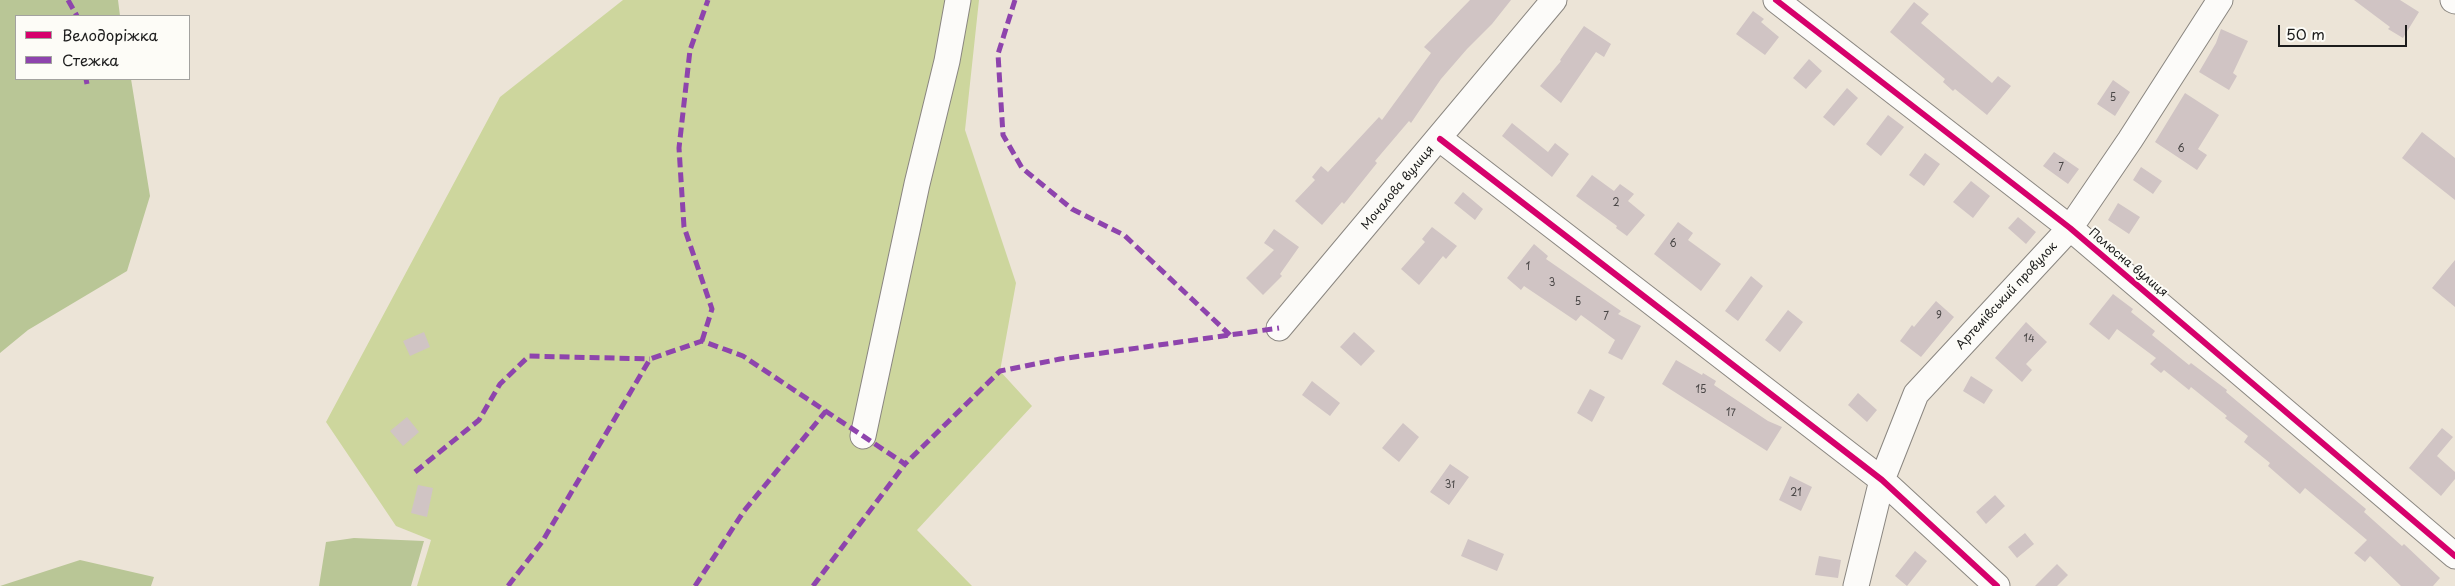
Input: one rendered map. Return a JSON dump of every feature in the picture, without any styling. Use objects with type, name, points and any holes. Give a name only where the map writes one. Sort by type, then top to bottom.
[{"type":"street","points":[[863,436],[917,184],[947,61],[958,0]]},
{"type":"street","name":"Мочалова вулиця","points":[[1279,328],[1440,139],[1554,0]]},
{"type":"street","name":"Полюсна вулиця","points":[[1776,0],[2070,228],[2455,556]]},
{"type":"street","name":"Артемівський провулок","points":[[1856,586],[1882,480],[1916,394],[2070,228],[2130,140],[2220,0]]},
{"type":"street","points":[[1440,139],[1882,480],[1997,586]]},
{"type":"green space","points":[[0,0],[118,0],[120,15],[15,15],[15,80],[131,80],[150,196],[127,271],[28,330],[0,353]]},
{"type":"green space","points":[[623,0],[979,0],[965,130],[1016,283],[1000,371],[1032,406],[917,530],[972,586],[417,586],[431,540],[396,526],[326,422],[500,97]]},
{"type":"green space","points":[[354,538],[424,541],[411,586],[319,586],[326,542]]},
{"type":"green space","points":[[80,560],[154,577],[151,586],[0,586]]},
{"type":"building","points":[[1470,0],[1511,0],[1492,24],[1441,79],[1411,123],[1409,121],[1375,161],[1377,163],[1344,204],[1342,202],[1322,225],[1295,201],[1315,180],[1312,177],[1321,166],[1328,172],[1379,117],[1382,120],[1431,53],[1424,47]]},
{"type":"building","points":[[2354,0],[2400,0],[2419,12],[2403,38],[2388,29],[2390,27]]},
{"type":"building","points":[[1914,2],[1929,14],[1921,23],[1992,83],[1998,76],[2011,86],[1987,115],[1955,89],[1953,91],[1943,82],[1945,79],[1890,32]]},
{"type":"building","points":[[1753,11],[1764,19],[1761,22],[1779,37],[1765,55],[1736,34]]},
{"type":"building","points":[[1584,26],[1611,44],[1604,57],[1596,52],[1561,103],[1540,86],[1561,61]]},
{"type":"building","points":[[2221,29],[2248,41],[2233,73],[2237,76],[2229,90],[2199,72],[2216,43]]},
{"type":"building","points":[[1809,59],[1822,71],[1806,89],[1793,78]]},
{"type":"building","points":[[2113,80],[2130,92],[2115,116],[2097,104]]},
{"type":"building","points":[[1847,88],[1858,98],[1834,126],[1823,117]]},
{"type":"building","points":[[2185,93],[2219,115],[2198,149],[2207,155],[2197,170],[2155,142]]},
{"type":"building","points":[[1888,115],[1904,127],[1881,156],[1866,144]]},
{"type":"building","points":[[1512,123],[1548,152],[1555,143],[1569,154],[1552,177],[1502,136]]},
{"type":"building","points":[[2422,132],[2455,158],[2455,200],[2402,158]]},
{"type":"building","points":[[2054,152],[2079,169],[2068,184],[2043,166]]},
{"type":"building","points":[[1925,153],[1940,164],[1924,186],[1909,175]]},
{"type":"building","points":[[2141,167],[2162,181],[2153,194],[2133,180]]},
{"type":"building","points":[[1592,175],[1614,191],[1620,184],[1634,194],[1628,201],[1645,215],[1627,236],[1616,228],[1617,226],[1576,196]]},
{"type":"building","points":[[1971,181],[1990,196],[1973,218],[1953,202]]},
{"type":"building","points":[[1463,192],[1483,209],[1475,220],[1454,203]]},
{"type":"building","points":[[2118,203],[2140,217],[2129,234],[2108,220]]},
{"type":"building","points":[[2018,217],[2036,232],[2026,244],[2008,228]]},
{"type":"building","points":[[1678,222],[1693,233],[1688,240],[1721,264],[1701,291],[1654,254]]},
{"type":"building","points":[[1432,227],[1457,246],[1446,259],[1443,256],[1419,285],[1401,269],[1425,242],[1422,239]]},
{"type":"building","points":[[1274,229],[1299,247],[1280,274],[1282,276],[1263,295],[1246,278],[1274,250],[1264,243]]},
{"type":"building","points":[[1534,244],[1548,256],[1546,259],[1621,311],[1618,314],[1641,326],[1622,360],[1608,353],[1615,340],[1581,315],[1576,321],[1524,286],[1521,290],[1507,278]]},
{"type":"building","points":[[2455,260],[2455,307],[2432,288]]},
{"type":"building","points":[[1751,276],[1763,286],[1738,321],[1725,311]]},
{"type":"building","points":[[2113,294],[2133,309],[2131,312],[2155,331],[2152,335],[2189,365],[2191,363],[2227,390],[2226,392],[2366,509],[2364,512],[2402,546],[2404,544],[2440,578],[2433,586],[2401,586],[2370,556],[2365,562],[2354,553],[2367,540],[2305,488],[2300,494],[2268,466],[2270,463],[2244,442],[2248,436],[2225,418],[2227,416],[2191,387],[2189,390],[2164,370],[2161,373],[2150,364],[2156,358],[2117,329],[2109,340],[2089,324]]},
{"type":"building","points":[[1936,301],[1954,317],[1921,357],[1900,341],[1912,325],[1914,327]]},
{"type":"building","points":[[1788,310],[1803,322],[1780,352],[1765,340]]},
{"type":"building","points":[[2026,322],[2047,342],[2026,364],[2032,370],[2022,382],[1995,358]]},
{"type":"building","points":[[424,332],[430,347],[410,356],[403,341]]},
{"type":"building","points":[[1354,332],[1375,351],[1361,366],[1340,347]]},
{"type":"building","points":[[1676,360],[1716,381],[1714,385],[1768,421],[1782,427],[1767,451],[1662,384]]},
{"type":"building","points":[[1971,376],[1993,390],[1984,404],[1963,391]]},
{"type":"building","points":[[1312,381],[1340,403],[1330,416],[1302,395]]},
{"type":"building","points":[[1590,389],[1605,397],[1592,422],[1577,413]]},
{"type":"building","points":[[1858,393],[1877,410],[1867,422],[1848,405]]},
{"type":"building","points":[[407,417],[419,432],[403,446],[390,431]]},
{"type":"building","points":[[1403,423],[1419,437],[1399,462],[1382,448]]},
{"type":"building","points":[[2442,428],[2453,437],[2437,456],[2455,472],[2455,479],[2441,496],[2409,468]]},
{"type":"building","points":[[1450,464],[1469,477],[1449,505],[1430,492]]},
{"type":"building","points":[[1790,476],[1812,487],[1801,511],[1779,500]]},
{"type":"building","points":[[418,485],[433,488],[427,517],[411,513]]},
{"type":"building","points":[[1995,495],[2005,506],[1986,524],[1976,512]]},
{"type":"building","points":[[2025,533],[2034,544],[2017,558],[2008,547]]},
{"type":"building","points":[[1468,539],[1504,554],[1497,571],[1461,556]]},
{"type":"building","points":[[1915,551],[1927,561],[1907,586],[1895,576]]},
{"type":"building","points":[[1819,556],[1841,560],[1838,578],[1815,575]]},
{"type":"building","points":[[2057,564],[2068,575],[2057,586],[2035,586]]},
{"type":"marked path","points":[[68,0],[76,15]]},
{"type":"marked path","points":[[702,341],[712,309],[684,227],[679,148],[690,50],[708,0]]},
{"type":"marked path","points":[[1015,0],[998,54],[1003,135],[1022,168],[1072,209],[1124,235],[1230,335]]},
{"type":"marked path","points":[[86,80],[87,84]]},
{"type":"marked path","points":[[508,586],[542,542],[650,359],[702,341],[743,356],[905,464],[1000,371],[1060,359],[1279,328]]},
{"type":"marked path","points":[[415,472],[479,420],[500,384],[529,356],[650,359]]},
{"type":"marked path","points":[[695,586],[744,511],[826,411]]},
{"type":"marked path","points":[[813,586],[905,464]]},
{"type":"cycle path","points":[[1776,0],[2070,228],[2455,556]]},
{"type":"cycle path","points":[[1440,139],[1882,480],[1997,586]]}]
